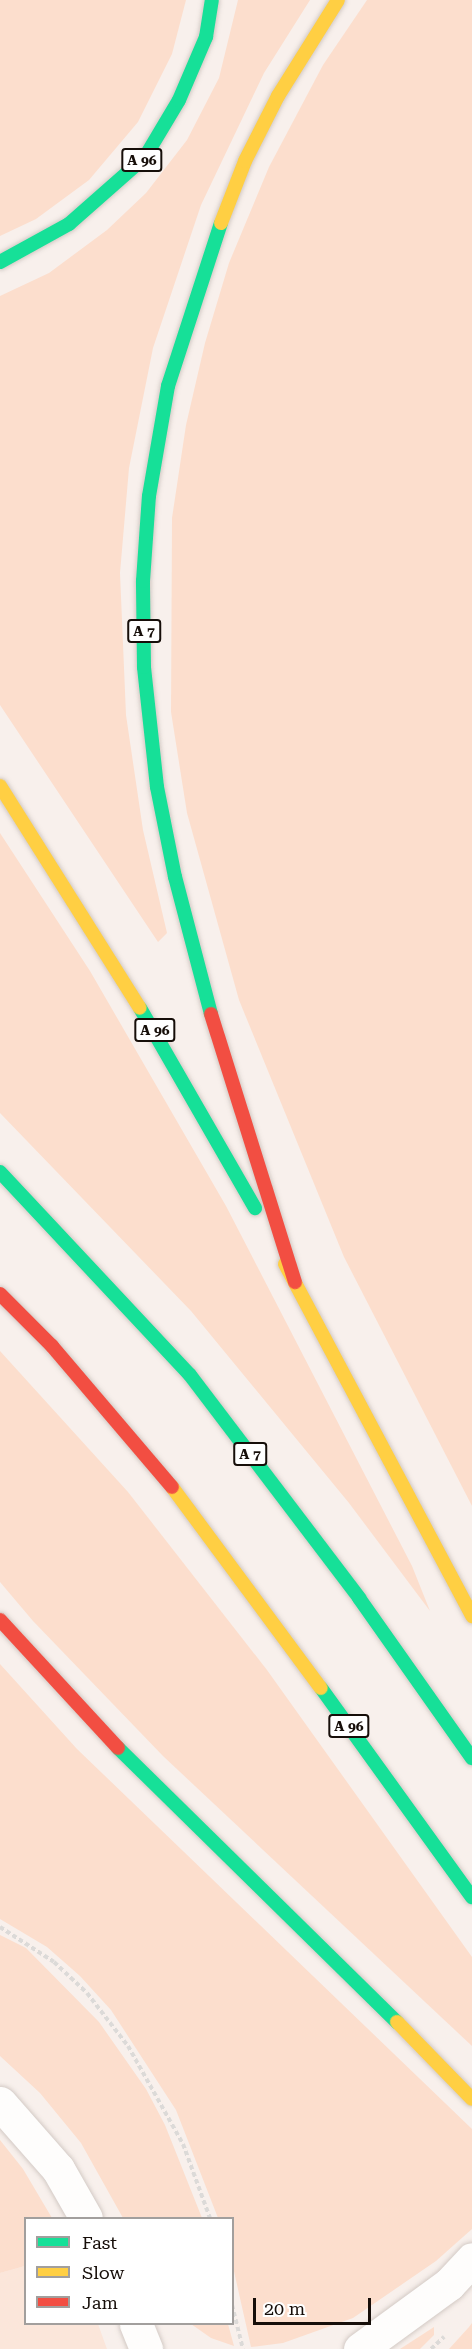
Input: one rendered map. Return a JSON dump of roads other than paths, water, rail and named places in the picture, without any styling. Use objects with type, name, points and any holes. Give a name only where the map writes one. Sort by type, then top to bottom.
[{"type":"highway","name":"A 96","points":[[0,262],[69,224],[145,157],[178,100],[206,37],[212,0]]},
{"type":"highway","name":"A 7","points":[[295,1282],[216,1034],[175,877],[157,787],[144,667],[143,581],[149,496],[168,386],[209,254],[245,161],[278,96],[338,0]]},
{"type":"highway","name":"A 96","points":[[0,786],[108,952],[182,1076],[295,1282],[472,1616]]},
{"type":"highway","name":"A 7","points":[[0,1172],[190,1375],[359,1598],[472,1758]]},
{"type":"highway","name":"A 96","points":[[0,1294],[111,1414],[226,1555],[472,1897]]},
{"type":"highway","points":[[0,1620],[45,1673],[174,1805],[327,1950],[472,2098]]},
{"type":"street","points":[[0,2103],[58,2169],[86,2217]]},
{"type":"street","points":[[360,2349],[449,2284],[472,2259]]},
{"type":"street","points":[[136,2325],[146,2349]]}]
